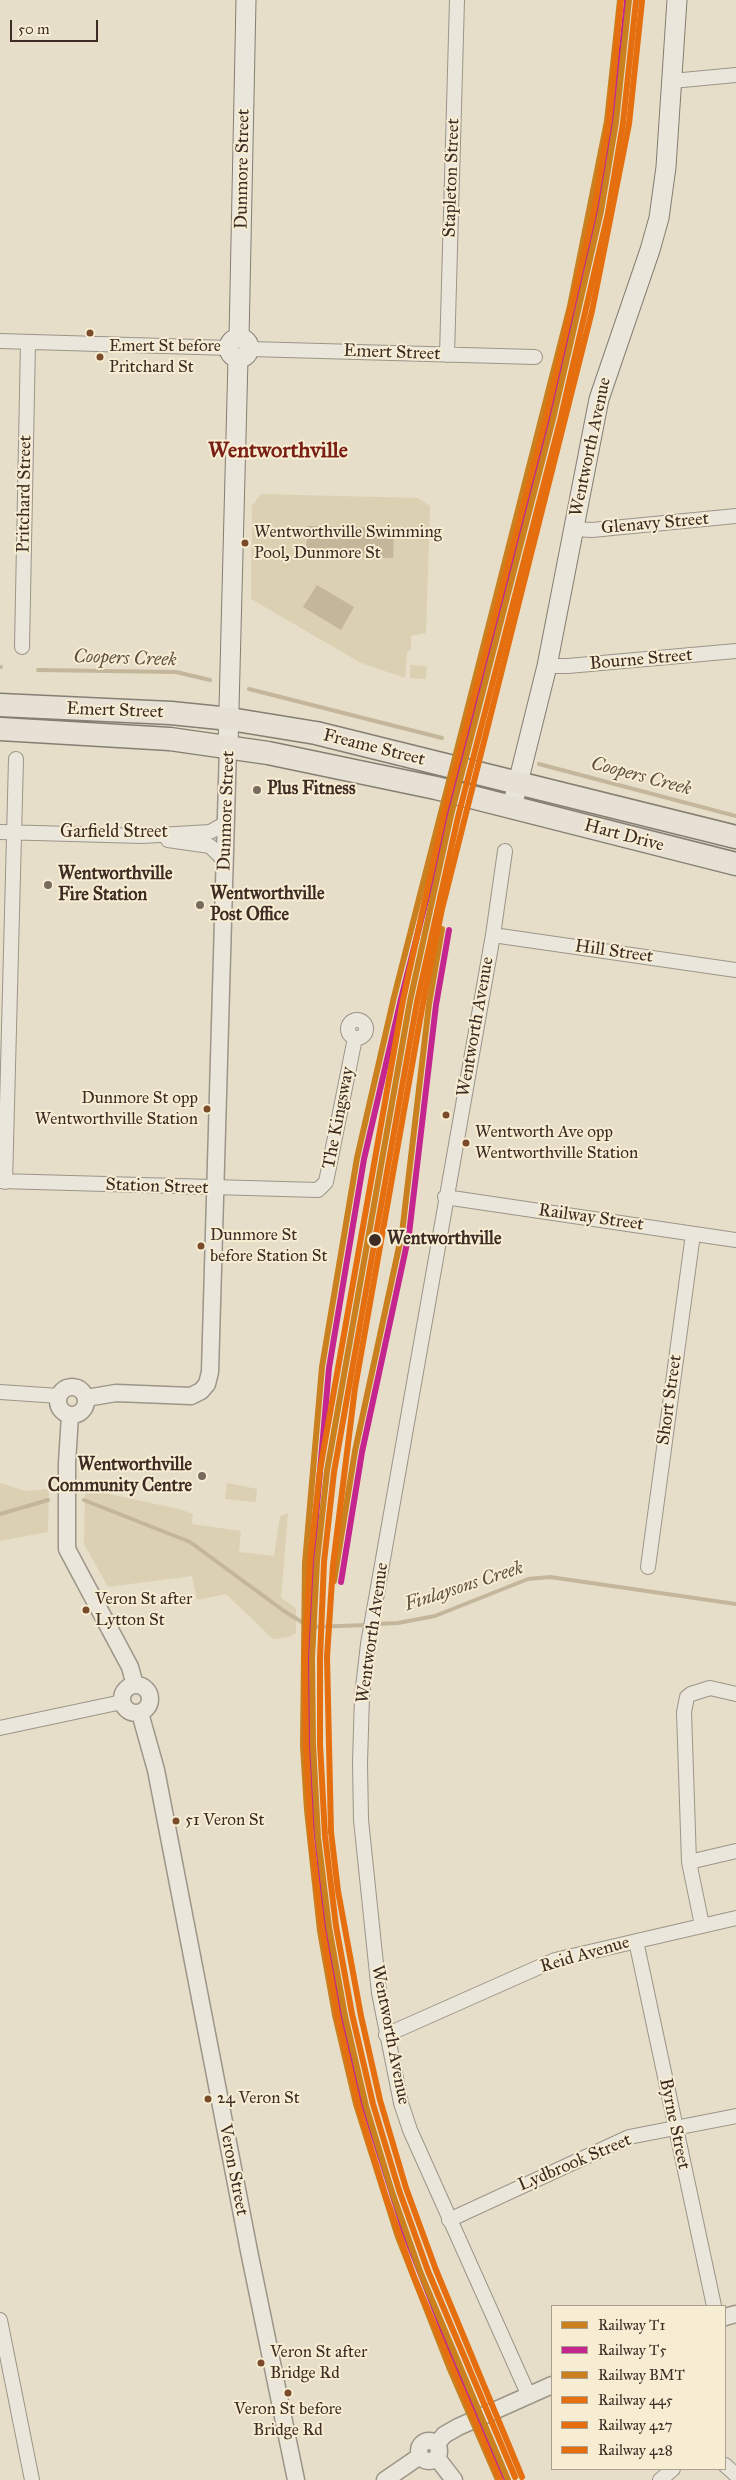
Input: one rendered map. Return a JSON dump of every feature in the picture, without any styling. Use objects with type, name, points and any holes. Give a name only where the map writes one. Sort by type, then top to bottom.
[{"type":"highway","name":"Emert Street","points":[[0,705],[171,713],[230,719]]},
{"type":"highway","name":"Freame Street","points":[[230,719],[316,733],[518,782]]},
{"type":"highway","name":"Emert Street","points":[[0,729],[170,739],[228,747]]},
{"type":"highway","name":"Freame Street","points":[[228,747],[426,786],[512,807]]},
{"type":"highway","name":"Hart Drive","points":[[518,782],[736,837]]},
{"type":"highway","name":"Hart Drive","points":[[512,807],[736,864]]},
{"type":"main road","name":"Dunmore Street","points":[[228,747],[246,0]]},
{"type":"main road","name":"Wentworth Avenue","points":[[512,807],[546,666],[599,399],[650,250],[659,218],[666,167],[677,0]]},
{"type":"street","name":"Stapleton Street","points":[[447,355],[457,0]]},
{"type":"street","points":[[672,81],[736,76]]},
{"type":"street","name":"Emert Street","points":[[0,341],[534,357]]},
{"type":"street","name":"Pritchard Street","points":[[22,647],[28,342]]},
{"type":"street","name":"Glenavy Street","points":[[574,529],[592,530],[736,516]]},
{"type":"street","name":"Bourne Street","points":[[546,666],[568,666],[736,651]]},
{"type":"street","name":"Dunmore Street","points":[[86,1398],[116,1393],[191,1396],[207,1384],[210,1372],[228,747]]},
{"type":"street","points":[[3,1182],[16,759]]},
{"type":"street","name":"Garfield Street","points":[[0,832],[142,836],[210,832],[226,823]]},
{"type":"street","points":[[142,836],[210,846],[225,861]]},
{"type":"street","name":"Wentworth Avenue","points":[[505,851],[493,935],[445,1197],[368,1644],[362,1696],[361,1820],[371,1927],[386,2035],[410,2130],[529,2396]]},
{"type":"street","name":"Hill Street","points":[[493,935],[736,970]]},
{"type":"street","name":"The Kingsway","points":[[315,1191],[323,1188],[326,1182],[355,1038]]},
{"type":"street","name":"Station Street","points":[[3,1182],[315,1191]]},
{"type":"street","name":"Railway Street","points":[[445,1197],[736,1240]]},
{"type":"street","name":"Short Street","points":[[648,1567],[693,1234]]},
{"type":"street","points":[[0,1392],[59,1396],[67,1388],[76,1387],[82,1390],[86,1398],[86,1407],[82,1412],[70,1415],[61,1409],[59,1396]]},
{"type":"street","points":[[70,1415],[67,1462],[67,1548],[130,1667],[135,1685]]},
{"type":"street","points":[[135,1685],[145,1688],[151,1699],[146,1710],[140,1713],[129,1712],[122,1702],[125,1691],[135,1685]]},
{"type":"street","points":[[702,1925],[690,1862],[684,1712],[687,1697],[691,1694],[710,1688],[736,1694]]},
{"type":"street","points":[[0,1728],[122,1702]]},
{"type":"street","name":"Veron Street","points":[[140,1713],[154,1762],[249,2251],[296,2480]]},
{"type":"street","points":[[690,1862],[736,1851]]},
{"type":"street","name":"Reid Avenue","points":[[386,2035],[555,1960],[736,1918]]},
{"type":"street","name":"Byrne Street","points":[[636,1941],[714,2305]]},
{"type":"street","name":"Lydbrook Street","points":[[449,2220],[629,2137],[736,2116]]},
{"type":"street","points":[[0,2320],[32,2480]]},
{"type":"street","points":[[385,2480],[420,2456],[428,2461],[437,2451],[444,2435],[458,2427],[551,2385]]},
{"type":"street","points":[[437,2451],[454,2480]]},
{"type":"street","points":[[726,2466],[736,2475]]},
{"type":"street","points":[[660,2480],[672,2470]]},
{"type":"shaded area","points":[[261,494],[418,498],[430,506],[426,633],[411,636],[411,650],[407,652],[405,678],[361,663],[251,599],[252,506]]},
{"type":"shaded area","points":[[307,526],[394,528],[393,558],[306,556]]},
{"type":"shaded area","points":[[317,585],[354,607],[341,630],[303,607]]},
{"type":"shaded area","points":[[410,665],[427,666],[426,679],[410,678]]},
{"type":"shaded area","points":[[0,1483],[25,1491],[49,1489],[48,1532],[0,1541]]},
{"type":"shaded area","points":[[227,1483],[257,1489],[256,1501],[225,1499]]},
{"type":"shaded area","points":[[85,1489],[179,1509],[193,1514],[192,1524],[241,1531],[239,1552],[274,1556],[280,1516],[288,1513],[281,1598],[296,1608],[296,1633],[289,1637],[273,1639],[226,1594],[197,1600],[192,1576],[108,1587],[84,1544]]},
{"type":"waterway","name":"Coopers Creek","points":[[38,670],[176,672],[210,680]]},
{"type":"waterway","name":"Coopers Creek","points":[[249,689],[442,738]]},
{"type":"waterway","name":"Coopers Creek","points":[[539,764],[736,816]]},
{"type":"waterway","name":"Finlaysons Creek","points":[[0,1514],[48,1500]]},
{"type":"waterway","name":"Finlaysons Creek","points":[[84,1500],[190,1542],[284,1611],[310,1627],[369,1625]]},
{"type":"waterway","name":"Finlaysons Creek","points":[[376,1624],[398,1623],[435,1616],[528,1579],[550,1577],[736,1604]]},
{"type":"rail line","name":"T1","points":[[498,2480],[449,2367],[398,2237],[356,2104],[335,2015],[320,1931],[307,1810],[303,1746],[305,1563],[322,1367],[357,1158],[394,997],[570,306],[607,121],[620,0]]},
{"type":"rail line","name":"427","points":[[500,2480],[414,2277],[385,2194],[359,2108],[338,2018],[322,1928],[311,1838],[306,1744],[305,1658],[310,1561],[320,1470],[403,1000],[444,813],[546,417],[594,210],[609,121],[621,0]]},
{"type":"rail line","name":"BMT","points":[[508,2480],[421,2274],[392,2192],[366,2106],[345,2016],[329,1927],[318,1837],[313,1744],[312,1658],[317,1561],[327,1471],[410,1001],[451,815],[553,419],[601,211],[616,122],[629,0]]},
{"type":"rail line","name":"T5","points":[[505,2477],[456,2364],[405,2234],[363,2102],[342,2013],[327,1930],[314,1809],[310,1746],[312,1563],[329,1368],[364,1159],[401,999],[577,307],[614,122],[627,1]]},
{"type":"rail line","name":"445","points":[[515,2477],[428,2271],[399,2190],[373,2104],[352,2014],[336,1926],[325,1836],[320,1744],[320,1658],[324,1562],[334,1472],[417,1002],[458,817],[560,421],[608,213],[623,123],[636,1]]},
{"type":"rail line","name":"428","points":[[522,2477],[436,2270],[406,2188],[380,2100],[361,2016],[338,1891],[331,1832],[327,1657],[333,1565],[355,1388],[423,1003],[442,909],[592,311],[629,124],[642,1]]},
{"type":"rail line","name":"T1","points":[[334,1581],[355,1451],[402,1233],[429,1004],[442,929]]},
{"type":"rail line","name":"T5","points":[[341,1582],[362,1452],[409,1234],[436,1005],[449,930]]},
{"type":"place","name":"Emert St before Pritchard St","points":[[100,357]]},
{"type":"place","name":"Wentworthville Swimming Pool, Dunmore St","points":[[245,543]]},
{"type":"place","name":"Plus Fitness","points":[[257,790]]},
{"type":"place","name":"Wentworthville Fire Station","points":[[48,885]]},
{"type":"place","name":"Wentworthville Post Office","points":[[200,905]]},
{"type":"place","name":"Dunmore St opp Wentworthville Station","points":[[207,1109]]},
{"type":"place","name":"Wentworth Ave opp Wentworthville Station","points":[[466,1143]]},
{"type":"place","name":"Wentworthville","points":[[375,1240]]},
{"type":"place","name":"Dunmore St before Station St","points":[[201,1246]]},
{"type":"place","name":"Wentworthville Community Centre","points":[[202,1476]]},
{"type":"place","name":"Veron St after Lytton St","points":[[86,1610]]},
{"type":"place","name":"51 Veron St","points":[[176,1821]]},
{"type":"place","name":"24 Veron St","points":[[208,2099]]},
{"type":"place","name":"Veron St after Bridge Rd","points":[[261,2363]]},
{"type":"place","name":"Veron St before Bridge Rd","points":[[288,2393]]},
{"type":"district","name":"Wentworthville","points":[[278,452]]}]
